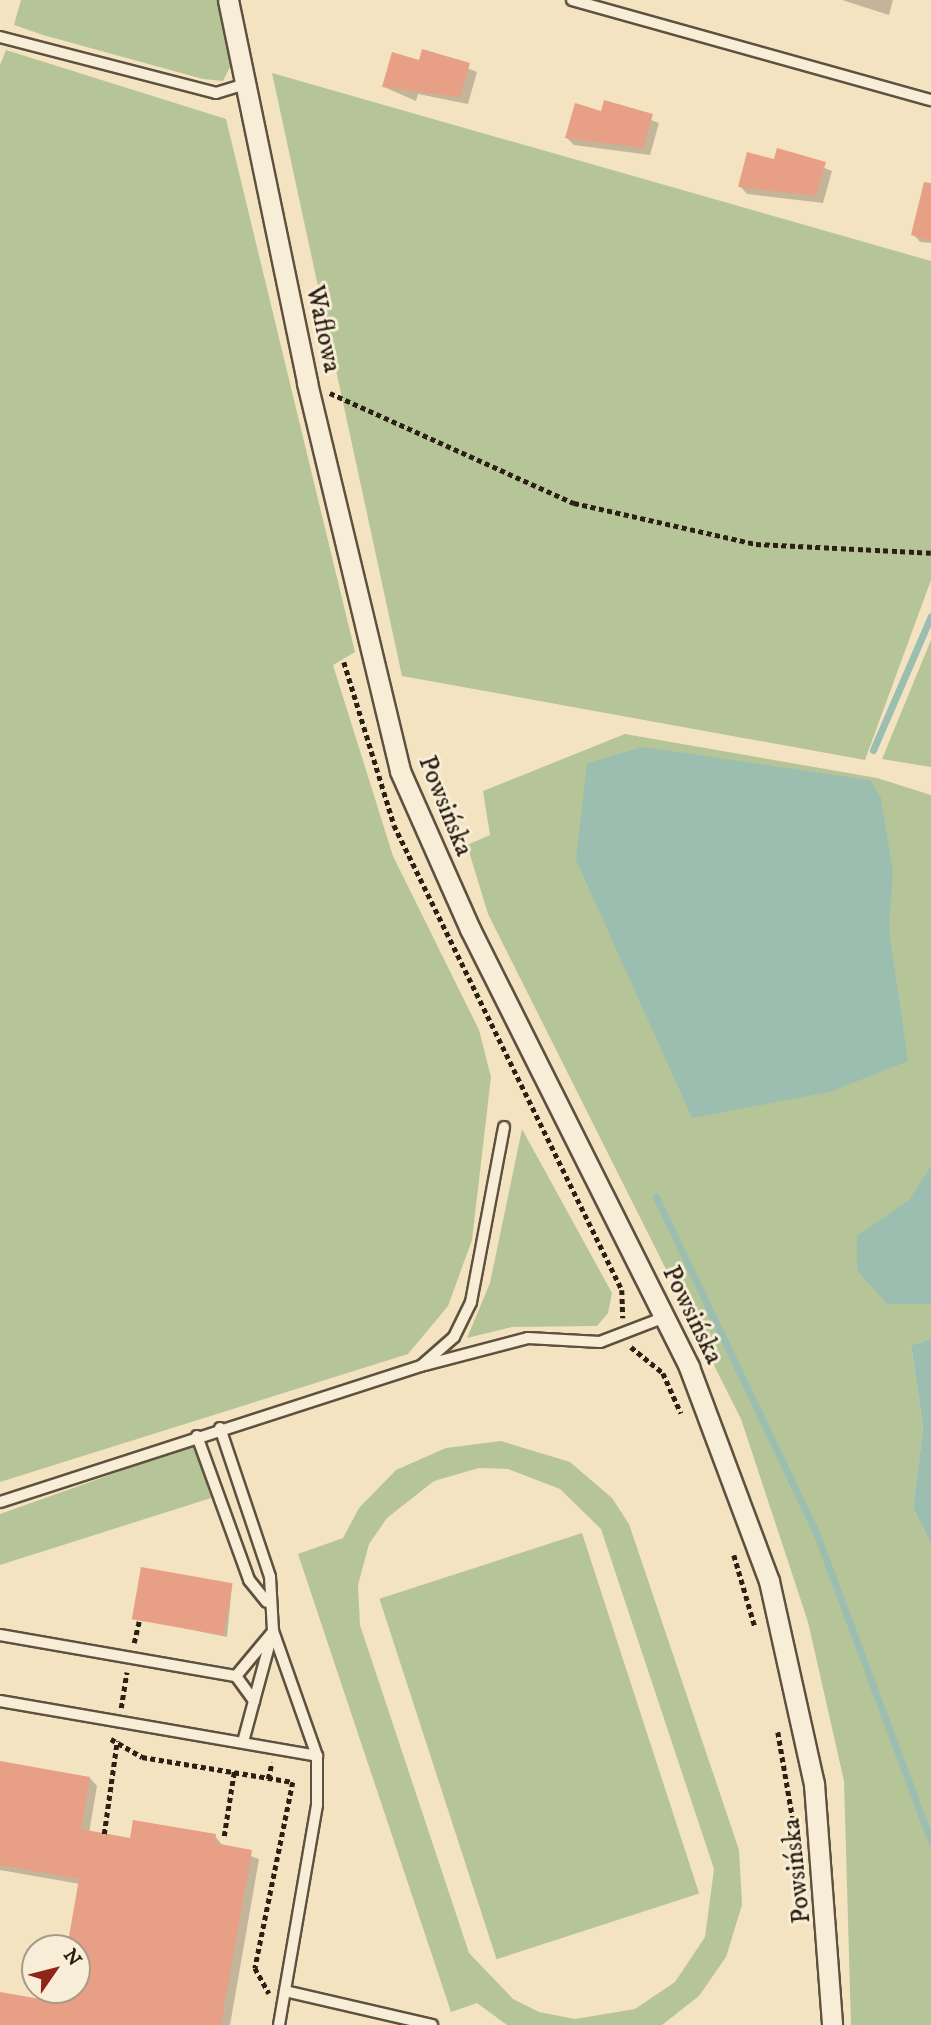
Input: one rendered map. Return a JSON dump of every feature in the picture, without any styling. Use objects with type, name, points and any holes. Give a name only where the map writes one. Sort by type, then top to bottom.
[{"type":"street","name":"Waflowa","points":[[228,0],[307,383],[371,667]]},
{"type":"street","name":"Powsińska","points":[[371,667],[427,838],[665,1317],[732,1470],[785,1643],[821,1836],[832,2025]]},
{"type":"lane","points":[[572,0],[931,100]]},
{"type":"lane","points":[[0,37],[216,93],[246,85]]},
{"type":"lane","points":[[421,1366],[454,1337],[471,1302],[504,1127]]},
{"type":"lane","points":[[0,1502],[220,1428],[421,1366],[528,1338],[600,1342],[665,1317]]},
{"type":"lane","points":[[220,1428],[270,1577],[267,1602],[273,1631],[317,1756],[317,1805],[279,2025]]},
{"type":"lane","points":[[197,1436],[249,1580],[267,1602]]},
{"type":"lane","points":[[236,1675],[273,1631]]},
{"type":"lane","points":[[243,1742],[273,1631]]},
{"type":"lane","points":[[0,1635],[236,1675],[254,1700]]},
{"type":"lane","points":[[0,1702],[317,1756]]},
{"type":"lane","points":[[285,1991],[432,2025]]},
{"type":"path","points":[[307,383],[574,503],[756,544],[931,553]]},
{"type":"path","points":[[104,1834],[118,1724],[139,1622]]},
{"type":"path","points":[[103,1737],[117,1741],[142,1757],[293,1782],[255,1969],[274,2003]]},
{"type":"path","points":[[225,1836],[234,1772]]},
{"type":"green space","points":[[21,0],[217,0],[231,65],[223,81],[203,79],[43,35],[14,25]]},
{"type":"green space","points":[[6,50],[226,119],[355,652],[333,665],[393,856],[479,1030],[491,1077],[472,1240],[448,1306],[408,1354],[0,1482],[0,65]]},
{"type":"green space","points":[[272,73],[931,261],[931,580],[865,760],[402,676]]},
{"type":"green space","points":[[931,640],[931,767],[882,759]]},
{"type":"green space","points":[[625,734],[877,778],[931,795],[931,1339],[911,1345],[923,1428],[913,1508],[931,1544],[931,2025],[851,2025],[844,1781],[808,1622],[741,1419],[488,914],[467,845],[490,835],[483,791]]},
{"type":"green space","points":[[522,1129],[612,1293],[608,1313],[597,1326],[512,1327],[467,1338],[490,1283]]},
{"type":"green space","points":[[501,1441],[570,1462],[612,1498],[629,1524],[739,1850],[742,1905],[726,1957],[699,1996],[662,2025],[507,2025],[477,2003],[451,2012],[298,1554],[343,1538],[359,1508],[396,1470],[446,1448]],"holes":[[[479,1468],[508,1469],[560,1489],[601,1529],[714,1869],[705,1937],[675,1982],[635,2009],[575,2019],[539,2012],[513,1999],[469,1953],[360,1625],[358,1585],[369,1544],[387,1518],[434,1481]]]},
{"type":"green space","points":[[194,1445],[211,1498],[0,1565],[0,1514]]},
{"type":"green space","points":[[582,1533],[699,1893],[497,1959],[379,1599]]},
{"type":"shaded area","points":[[643,747],[870,780],[881,798],[893,871],[889,930],[908,1061],[830,1092],[692,1118],[576,860],[587,763]]},
{"type":"shaded area","points":[[931,1166],[931,1304],[887,1304],[857,1270],[857,1236],[909,1200]]},
{"type":"shaded area","points":[[931,1339],[931,1544],[913,1508],[923,1428],[911,1345]]},
{"type":"building","points":[[422,49],[470,63],[460,97],[382,87],[392,52],[419,60]]},
{"type":"building","points":[[604,100],[653,114],[643,148],[565,138],[575,103],[601,111]]},
{"type":"building","points":[[777,148],[826,162],[816,196],[738,187],[747,152],[774,159]]},
{"type":"building","points":[[924,182],[931,183],[931,241],[911,235]]},
{"type":"building","points":[[141,1567],[233,1583],[223,1635],[132,1619]]},
{"type":"building","points":[[0,1761],[90,1777],[81,1829],[130,1838],[133,1820],[216,1834],[215,1843],[252,1850],[221,2025],[0,2025],[0,1992],[21,1996],[21,2004],[91,2004],[91,1934],[69,1934],[79,1879],[0,1865]]},
{"type":"waterway","points":[[873,750],[931,616]]},
{"type":"waterway","points":[[656,1197],[817,1535],[931,1842]]}]
